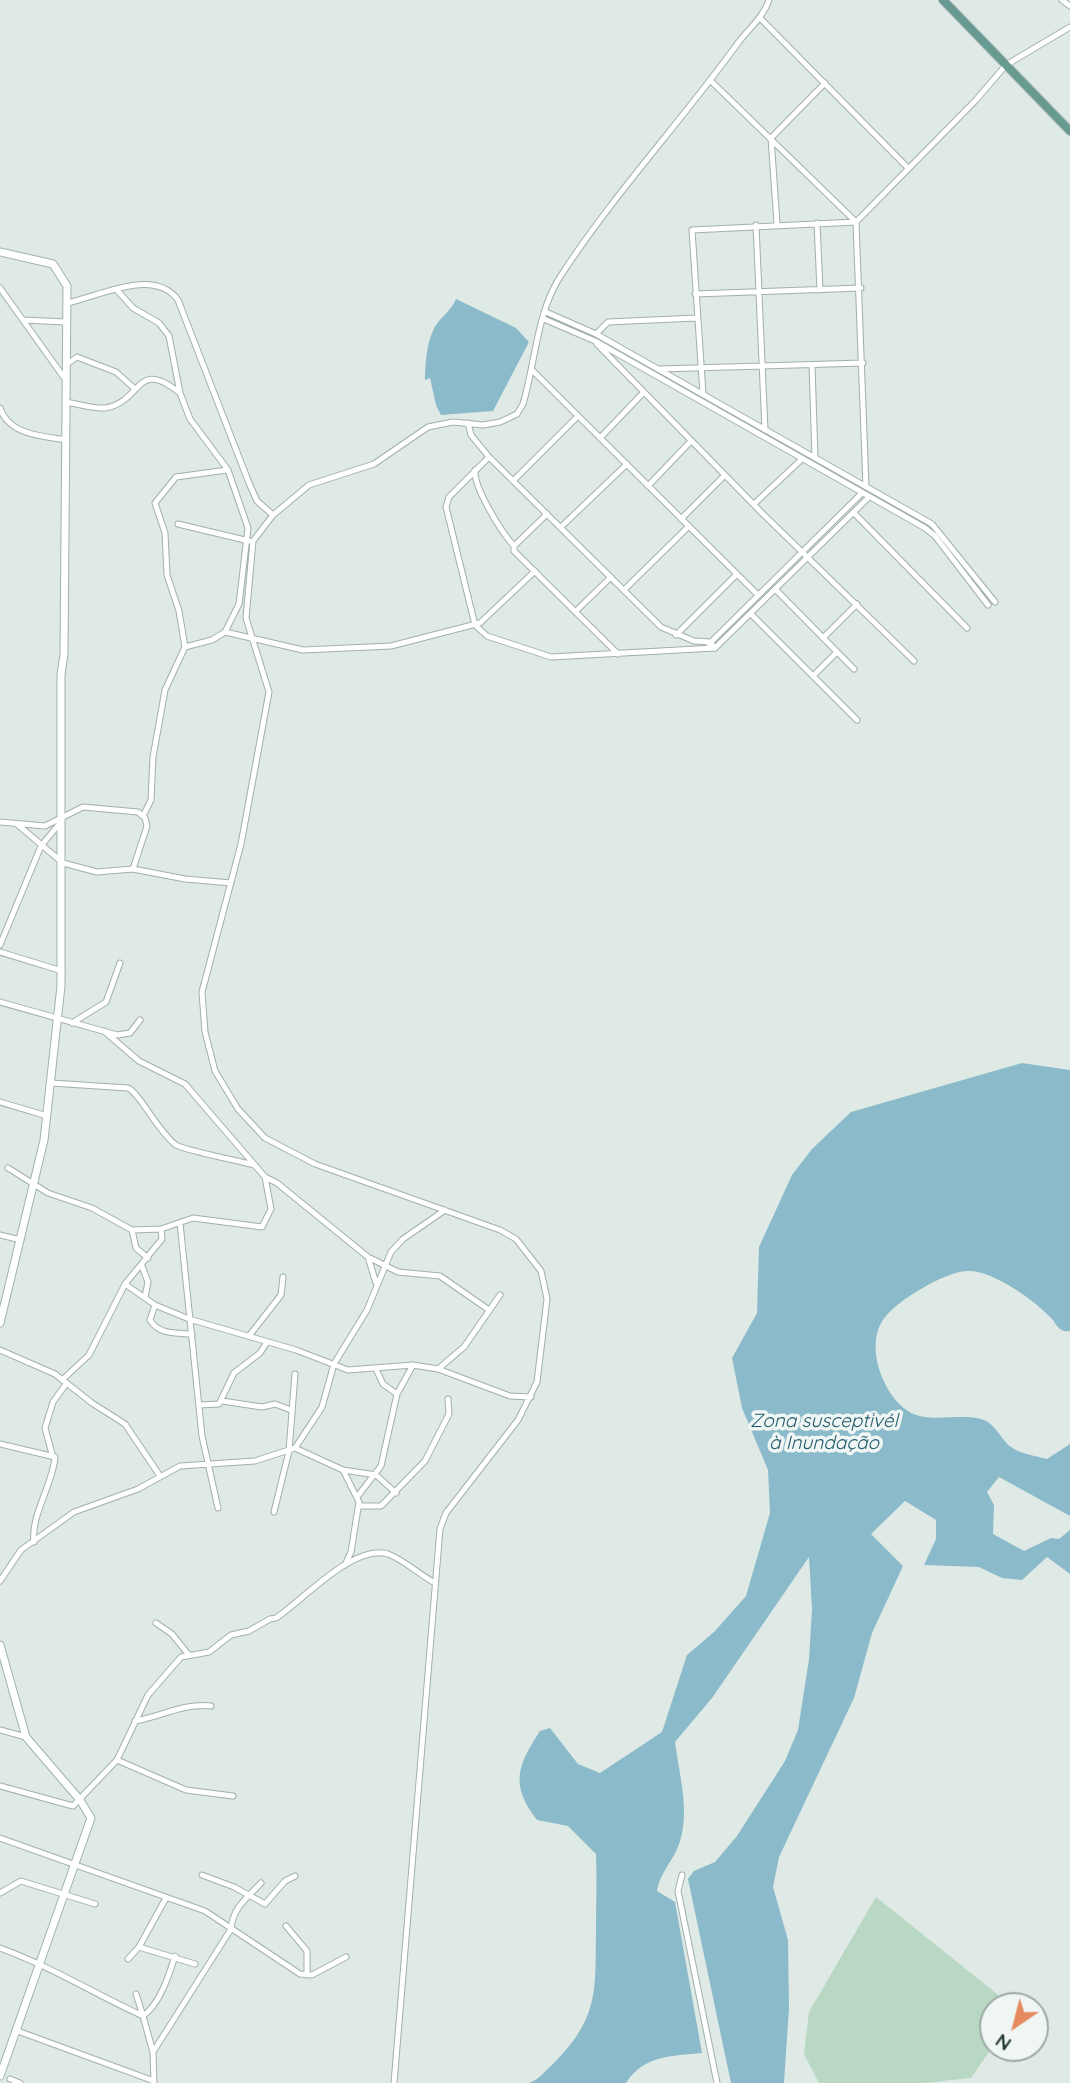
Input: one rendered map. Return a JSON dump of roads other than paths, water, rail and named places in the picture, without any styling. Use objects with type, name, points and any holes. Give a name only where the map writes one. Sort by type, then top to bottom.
[{"type":"main road","points":[[943,0],[1070,131]]},
{"type":"street","points":[[185,647],[212,640],[225,632],[239,604],[249,541],[297,493],[323,479],[374,464],[428,427],[453,422],[499,422],[517,414],[533,371],[545,315],[560,277],[712,82],[738,43],[760,18],[769,0]]},
{"type":"street","points":[[1062,0],[1070,5]]},
{"type":"street","points":[[760,18],[908,168]]},
{"type":"street","points":[[703,394],[699,369],[692,230],[776,223],[856,222],[1006,65],[1070,27]]},
{"type":"street","points":[[712,82],[856,222],[861,288],[866,487]]},
{"type":"street","points":[[776,223],[771,138],[825,83]]},
{"type":"street","points":[[817,223],[820,290]]},
{"type":"street","points":[[756,225],[765,430]]},
{"type":"street","points":[[0,251],[53,264],[67,286],[64,654],[61,675],[62,971],[47,1116],[36,1185],[0,1323]]},
{"type":"street","points":[[67,303],[116,289],[165,286],[178,300],[248,483],[257,501],[273,515]]},
{"type":"street","points":[[0,288],[65,379]]},
{"type":"street","points":[[695,294],[861,288]]},
{"type":"street","points":[[116,289],[133,308],[164,329],[169,336],[180,393],[195,428],[228,470],[248,528],[247,618],[251,640],[267,678],[269,692],[231,883],[202,992],[209,1051],[226,1092],[251,1125],[279,1148],[316,1164],[500,1230],[516,1239],[541,1271],[547,1299],[541,1367],[531,1396],[518,1420],[446,1513],[440,1529],[394,2083]]},
{"type":"street","points":[[545,315],[658,369],[939,531],[995,602]]},
{"type":"street","points":[[23,320],[40,318],[65,322]]},
{"type":"street","points":[[595,338],[608,322],[696,318]]},
{"type":"street","points":[[595,338],[643,393],[914,661]]},
{"type":"street","points":[[595,338],[935,536],[988,605]]},
{"type":"street","points":[[66,366],[76,357],[117,372],[135,388]]},
{"type":"street","points":[[658,369],[863,363]]},
{"type":"street","points":[[812,365],[815,458]]},
{"type":"street","points":[[533,371],[758,595]]},
{"type":"street","points":[[66,402],[106,408],[146,379],[154,378],[180,393]]},
{"type":"street","points":[[600,438],[643,393]]},
{"type":"street","points":[[0,408],[5,420],[20,430],[66,440]]},
{"type":"street","points":[[513,481],[578,416]]},
{"type":"street","points":[[468,424],[471,435],[489,457],[661,627],[710,646]]},
{"type":"street","points":[[648,486],[691,441]]},
{"type":"street","points":[[489,457],[449,497],[446,507],[475,625],[487,636],[551,657],[710,646],[751,614],[868,498]]},
{"type":"street","points":[[754,504],[802,459]]},
{"type":"street","points":[[561,527],[627,464]]},
{"type":"street","points":[[143,816],[151,800],[153,757],[165,690],[185,647],[167,575],[165,533],[155,503],[176,477],[228,470]]},
{"type":"street","points":[[475,470],[476,482],[497,526],[514,546],[514,551],[618,654]]},
{"type":"street","points":[[681,519],[724,475]]},
{"type":"street","points":[[710,646],[861,494]]},
{"type":"street","points":[[854,513],[967,628]]},
{"type":"street","points":[[514,546],[547,514]]},
{"type":"street","points":[[178,524],[249,541]]},
{"type":"street","points":[[624,590],[689,526]]},
{"type":"street","points":[[225,632],[303,650],[391,646],[475,625],[535,571]]},
{"type":"street","points":[[676,635],[737,574]]},
{"type":"street","points":[[576,611],[611,577]]},
{"type":"street","points":[[776,590],[854,669]]},
{"type":"street","points":[[823,638],[857,604]]},
{"type":"street","points":[[751,614],[857,720]]},
{"type":"street","points":[[813,676],[837,652]]},
{"type":"street","points":[[0,822],[45,826],[83,807],[131,811],[143,816],[147,826],[133,869]]},
{"type":"street","points":[[0,945],[41,846],[62,818]]},
{"type":"street","points":[[18,825],[63,863],[103,872],[133,869],[185,879],[231,883]]},
{"type":"street","points":[[0,952],[62,971]]},
{"type":"street","points":[[72,1023],[106,1002],[120,963]]},
{"type":"street","points":[[0,1002],[123,1036],[130,1033],[140,1020]]},
{"type":"street","points":[[104,1031],[138,1061],[185,1084],[265,1177],[368,1257],[398,1272],[440,1276],[489,1310]]},
{"type":"street","points":[[51,1083],[128,1088],[138,1095],[148,1116],[161,1132],[179,1147],[254,1165]]},
{"type":"street","points":[[0,1102],[47,1116]]},
{"type":"street","points":[[8,1168],[52,1195],[92,1208],[132,1230],[161,1229],[193,1218],[262,1227],[271,1209],[265,1177]]},
{"type":"street","points":[[0,1581],[15,1556],[74,1512],[125,1495],[184,1465],[255,1461],[295,1448],[322,1407],[334,1364],[356,1330],[384,1267],[403,1239],[445,1210]]},
{"type":"street","points":[[180,1223],[199,1405],[218,1508]]},
{"type":"street","points":[[34,1542],[34,1528],[50,1484],[55,1458],[45,1428],[51,1404],[64,1382],[89,1355],[125,1284],[162,1239],[161,1229]]},
{"type":"street","points":[[132,1230],[136,1248],[148,1258]]},
{"type":"street","points":[[0,1235],[20,1240]]},
{"type":"street","points":[[368,1257],[376,1286]]},
{"type":"street","points":[[142,1266],[148,1282],[145,1297]]},
{"type":"street","points":[[250,1336],[281,1295],[283,1277]]},
{"type":"street","points":[[125,1284],[155,1306],[348,1370],[413,1365],[438,1369],[510,1396],[531,1396]]},
{"type":"street","points":[[438,1369],[464,1347],[500,1295]]},
{"type":"street","points":[[155,1306],[150,1320],[157,1329],[167,1333],[191,1334]]},
{"type":"street","points":[[199,1405],[219,1404],[234,1373],[260,1353],[267,1342]]},
{"type":"street","points":[[0,1350],[42,1367],[125,1424],[160,1476]]},
{"type":"street","points":[[357,1497],[376,1475],[388,1444],[397,1394],[413,1365]]},
{"type":"street","points":[[376,1369],[383,1384],[397,1394]]},
{"type":"street","points":[[274,1513],[289,1451],[295,1374]]},
{"type":"street","points":[[359,1506],[381,1506],[396,1493],[430,1452],[449,1415],[448,1399]]},
{"type":"street","points":[[222,1401],[262,1408],[275,1404],[291,1410]]},
{"type":"street","points":[[0,1444],[52,1454]]},
{"type":"street","points":[[295,1448],[343,1469],[376,1475],[396,1493]]},
{"type":"street","points":[[343,1469],[359,1506],[351,1552],[344,1565]]},
{"type":"street","points":[[0,1786],[67,1806],[80,1800],[117,1760],[148,1695],[188,1654],[209,1651],[231,1635],[249,1631],[276,1618],[344,1565],[363,1557],[388,1555],[435,1583]]},
{"type":"street","points":[[156,1623],[172,1634],[188,1654]]},
{"type":"street","points":[[0,1645],[26,1737],[80,1800],[91,1818],[0,2076],[16,2082]]},
{"type":"street","points":[[135,1721],[166,1716],[194,1704],[211,1706]]},
{"type":"street","points":[[0,1730],[26,1737]]},
{"type":"street","points":[[117,1760],[186,1790],[233,1797]]},
{"type":"street","points":[[0,1838],[205,1911],[307,1975]]},
{"type":"street","points":[[202,1875],[250,1894],[262,1904],[268,1903],[285,1881],[295,1876]]},
{"type":"street","points":[[682,1875],[678,1891],[717,2083]]},
{"type":"street","points":[[0,1893],[21,1881],[94,1904]]},
{"type":"street","points":[[153,2052],[231,1929],[233,1916],[261,1883]]},
{"type":"street","points":[[128,1959],[139,1947],[166,1898]]},
{"type":"street","points":[[286,1926],[307,1951],[307,1975]]},
{"type":"street","points":[[139,1947],[175,1956],[195,1965]]},
{"type":"street","points":[[0,1948],[40,1963],[95,1994],[144,2016]]},
{"type":"street","points":[[144,2016],[164,1985],[175,1956]]},
{"type":"street","points":[[307,1975],[346,1957]]},
{"type":"street","points":[[15,2030],[154,2082],[153,2052],[135,1994]]},
{"type":"water","points":[[456,299],[516,328],[529,342],[493,411],[441,415],[430,378],[425,380],[430,337]]},
{"type":"water","name":"Zona susceptivél à Inundação","points":[[1022,1063],[1070,1070],[1070,1331],[1060,1329],[1043,1310],[1012,1287],[989,1275],[959,1272],[912,1294],[893,1309],[879,1327],[876,1353],[890,1393],[908,1411],[916,1415],[981,1419],[990,1424],[1011,1447],[1047,1459],[1070,1444],[1070,1516],[999,1477],[987,1492],[994,1505],[993,1534],[1024,1551],[1051,1538],[1059,1539],[1070,1530],[1070,1574],[1047,1557],[1022,1580],[1002,1578],[979,1567],[924,1565],[936,1539],[936,1520],[905,1501],[871,1534],[903,1566],[872,1633],[854,1698],[779,1857],[773,1887],[788,1940],[789,2008],[784,2083],[731,2083],[688,1879],[694,1871],[715,1862],[737,1836],[785,1761],[798,1730],[809,1659],[812,1609],[809,1557],[712,1698],[675,1742],[683,1792],[683,1829],[678,1848],[661,1878],[657,1891],[675,1902],[702,2053],[669,2056],[650,2062],[633,2074],[626,2083],[529,2083],[543,2074],[569,2046],[580,2031],[592,2001],[595,1969],[596,1854],[568,1826],[537,1820],[528,1808],[520,1786],[522,1765],[540,1731],[550,1728],[578,1764],[600,1773],[662,1732],[687,1655],[714,1632],[746,1596],[770,1513],[768,1470],[742,1408],[732,1358],[757,1313],[759,1247],[792,1175],[812,1149],[851,1112]]}]
